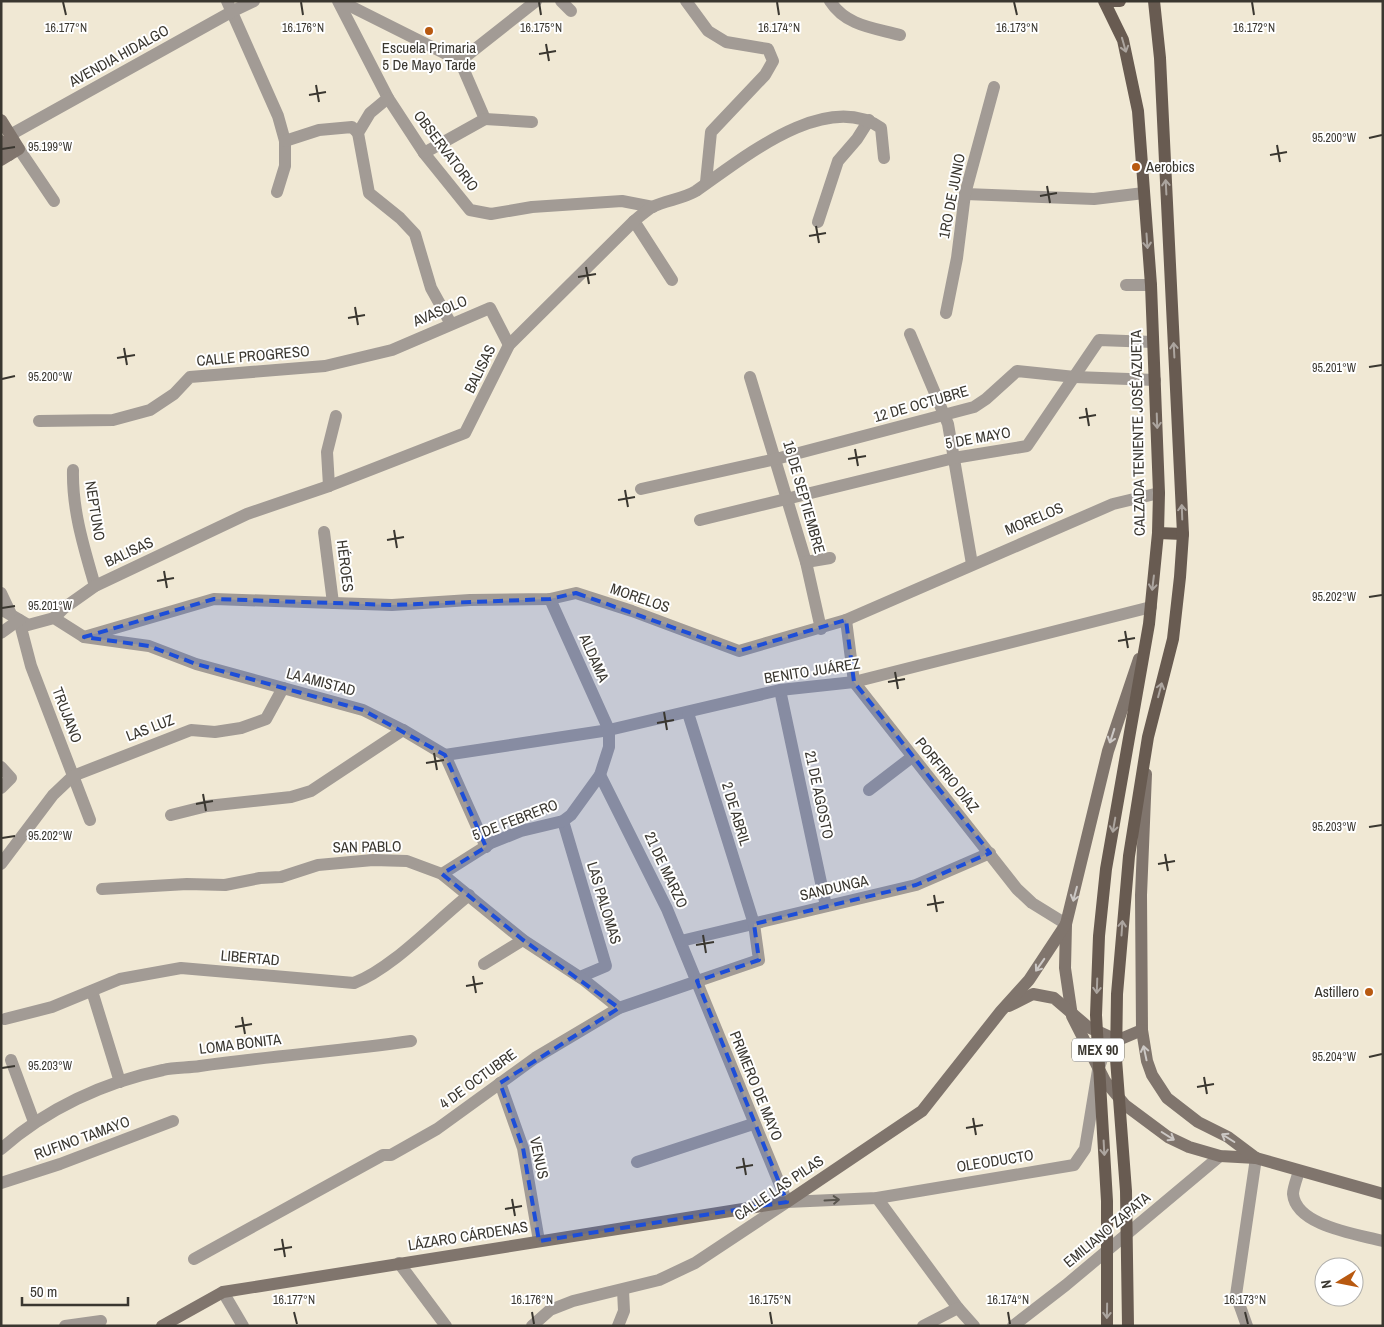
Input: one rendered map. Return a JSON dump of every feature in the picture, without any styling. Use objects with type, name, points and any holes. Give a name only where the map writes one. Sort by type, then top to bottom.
[{"type":"main road","name":"CALZADA TENIENTE JOSÉ AZUETA","points":[[1104,1],[1123,40],[1138,110],[1151,285],[1159,493],[1158,532],[1146,640],[1108,751],[1066,924],[1065,968],[1072,1016],[1105,1081],[1125,1104],[1168,1138],[1220,1156],[1256,1158],[1383,1194]]},
{"type":"main road","points":[[1110,1],[1120,1]]},
{"type":"main road","points":[[1154,1],[1160,58],[1182,534],[1180,577],[1173,639],[1148,737],[1141,895],[1142,1030],[1144,1050],[1152,1075],[1167,1098],[1198,1122],[1228,1137],[1256,1158]]},
{"type":"main road","points":[[1,120],[4,140],[10,154]]},
{"type":"main road","points":[[1158,532],[1182,534]]},
{"type":"main road","name":"MEX 90","points":[[1107,1326],[1107,1201],[1096,1015],[1099,936],[1106,869],[1146,640]]},
{"type":"main road","name":"MEX 90","points":[[1128,1326],[1126,1190],[1116,1059],[1117,994],[1124,906],[1148,737]]},
{"type":"main road","name":"CALLE LAS PILAS","points":[[787,1202],[922,1111],[1001,1011],[1029,980],[1066,924]]},
{"type":"main road","name":"CALLE LAS PILAS","points":[[1001,1011],[1033,994],[1054,998],[1072,1016],[1088,1027],[1110,1037]]},
{"type":"main road","points":[[1110,1037],[1123,1038],[1142,1030]]},
{"type":"main road","name":"LÁZARO CÁRDENAS","points":[[162,1326],[223,1292],[787,1202]]},
{"type":"street","name":"AVENDIA HIDALGO","points":[[4,140],[230,6],[254,1]]},
{"type":"street","points":[[339,1],[361,5],[460,61],[485,119]]},
{"type":"street","name":"OBSERVATORIO","points":[[339,1],[388,98],[424,154],[470,210],[491,214],[532,207],[622,202],[652,207]]},
{"type":"street","points":[[460,61],[536,1]]},
{"type":"street","points":[[561,1],[571,11]]},
{"type":"street","points":[[686,1],[708,31],[726,42],[768,49],[773,61],[765,75],[711,132],[706,182]]},
{"type":"street","points":[[830,1],[842,16],[855,22],[900,35]]},
{"type":"street","points":[[230,6],[278,116],[285,141],[285,166],[277,192]]},
{"type":"street","name":"1RO DE JUNIO","points":[[946,312],[957,258],[966,194],[994,87]]},
{"type":"street","points":[[358,133],[370,113],[388,98]]},
{"type":"street","name":"BALISAS","points":[[54,618],[64,608],[94,586],[247,514],[329,486],[465,434],[509,346],[634,221],[652,207],[694,192],[706,182],[800,125],[834,117],[869,120]]},
{"type":"street","points":[[424,154],[485,119],[532,122]]},
{"type":"street","points":[[818,222],[838,161],[857,139],[869,120],[881,128],[884,158]]},
{"type":"street","points":[[285,141],[332,128],[352,128],[358,133],[369,193],[400,218],[415,234],[431,288],[451,324]]},
{"type":"street","points":[[10,154],[54,201]]},
{"type":"street","points":[[966,194],[1094,199],[1144,193]]},
{"type":"street","points":[[634,221],[672,280]]},
{"type":"street","points":[[1126,285],[1151,285]]},
{"type":"street","name":"AVASOLO","points":[[392,350],[490,308],[509,346]]},
{"type":"street","points":[[910,334],[944,416],[954,458],[972,564]]},
{"type":"street","name":"5 DE MAYO","points":[[700,520],[954,458],[1027,446],[1099,340],[1153,342]]},
{"type":"street","name":"CALLE PROGRESO","points":[[39,421],[113,420],[150,410],[174,394],[190,377],[325,366],[392,350]]},
{"type":"street","name":"12 DE OCTUBRE","points":[[641,489],[776,459],[974,407],[986,399],[1017,371],[1074,377],[1155,380]]},
{"type":"street","name":"16 DE SEPTIEMBRE","points":[[750,377],[806,562],[820,628]]},
{"type":"street","points":[[329,486],[327,452],[336,416]]},
{"type":"street","name":"NEPTUNO","points":[[73,470],[72,488],[81,538],[94,586]]},
{"type":"street","name":"MORELOS","points":[[84,637],[214,599],[392,605],[470,600],[550,599],[576,593],[632,611],[739,651],[846,620],[1113,504],[1159,493]]},
{"type":"street","name":"HÉROES","points":[[324,532],[333,603]]},
{"type":"street","points":[[806,562],[830,558]]},
{"type":"street","name":"TRUJANO","points":[[1,593],[90,820]]},
{"type":"street","name":"ALDAMA","points":[[550,599],[609,730]]},
{"type":"street","name":"BENITO JUÁREZ","points":[[445,755],[609,730],[780,690],[854,682],[1150,607]]},
{"type":"street","points":[[1,633],[10,614],[28,625],[54,618],[84,637]]},
{"type":"street","points":[[846,620],[854,682]]},
{"type":"street","name":"LA AMISTAD","points":[[84,637],[149,646],[196,664],[364,710],[445,755]]},
{"type":"street","name":"PORFIRIO DÍAZ","points":[[854,682],[1017,889],[1032,902],[1066,924]]},
{"type":"street","name":"LAS LUZ","points":[[73,776],[191,730],[215,732],[240,728],[266,719],[284,688]]},
{"type":"street","name":"21 DE AGOSTO","points":[[780,690],[826,906]]},
{"type":"street","name":"2 DE ABRIL","points":[[688,713],[754,924]]},
{"type":"street","points":[[171,815],[207,806],[291,797],[311,791],[403,730]]},
{"type":"street","name":"5 DE FEBRERO","points":[[442,874],[486,847],[521,832],[563,821],[571,814],[600,775],[609,747],[609,730]]},
{"type":"street","points":[[445,755],[486,847]]},
{"type":"street","points":[[870,790],[912,757]]},
{"type":"street","points":[[1,767],[11,778],[1,788]]},
{"type":"street","name":"21 DE MARZO","points":[[600,775],[633,838],[697,981]]},
{"type":"street","points":[[1,864],[53,795],[73,776]]},
{"type":"street","name":"LAS PALOMAS","points":[[563,821],[606,966],[580,977]]},
{"type":"street","name":"SANDUNGA","points":[[681,942],[916,885],[990,853]]},
{"type":"street","name":"SAN PABLO","points":[[102,889],[187,884],[225,885],[260,878],[281,877],[318,865],[373,860],[407,861],[442,874],[469,894],[523,940],[580,977],[619,1008]]},
{"type":"street","name":"LIBERTAD","points":[[5,1019],[52,1007],[120,979],[181,968],[354,983],[364,979],[394,959],[469,894]]},
{"type":"street","name":"4 DE OCTUBRE","points":[[194,1259],[383,1155],[391,1155],[437,1129],[535,1058],[619,1008],[759,960],[754,924]]},
{"type":"street","points":[[484,964],[523,940]]},
{"type":"street","name":"PRIMERO DE MAYO","points":[[697,981],[753,1124],[787,1202]]},
{"type":"street","points":[[92,991],[120,1082]]},
{"type":"street","name":"OLEODUCTO","points":[[787,1202],[877,1198],[1074,1165],[1085,1149],[1098,1070],[1110,1037]]},
{"type":"street","name":"LOMA BONITA","points":[[1,1149],[34,1122],[76,1098],[164,1069],[268,1056],[353,1050],[411,1041]]},
{"type":"street","points":[[11,1060],[34,1122]]},
{"type":"street","name":"VENUS","points":[[500,1083],[523,1148],[539,1241]]},
{"type":"street","name":"RUFINO TAMAYO","points":[[1,1183],[60,1164],[174,1121]]},
{"type":"street","points":[[637,1162],[753,1124]]},
{"type":"street","name":"EMILIANO ZAPATA","points":[[1013,1326],[1066,1285],[1220,1156]]},
{"type":"street","points":[[1247,1326],[1236,1295],[1256,1158]]},
{"type":"street","points":[[1299,1171],[1293,1193],[1298,1209],[1316,1222],[1383,1241]]},
{"type":"street","points":[[877,1198],[958,1308],[974,1326]]},
{"type":"street","name":"CALLE LAS PILAS","points":[[532,1326],[550,1310],[565,1304],[659,1280],[695,1262],[787,1202]]},
{"type":"street","points":[[399,1263],[446,1326]]},
{"type":"street","points":[[618,1326],[624,1311],[623,1290]]},
{"type":"street","points":[[223,1292],[242,1326]]},
{"type":"street","points":[[923,1326],[958,1308]]},
{"type":"street","points":[[65,1326],[101,1321]]},
{"type":"highlighted area","points":[[576,593],[739,651],[846,620],[854,682],[990,853],[916,885],[754,924],[759,960],[697,981],[787,1202],[539,1241],[523,1148],[500,1083],[619,1008],[523,940],[442,874],[486,847],[445,755],[363,710],[196,664],[149,646],[84,637],[214,599],[392,605],[550,599]]},
{"type":"place","name":"Escuela Primaria 5 De Mayo Tarde","points":[[429,31]]},
{"type":"place","name":"Aerobics","points":[[1136,167]]},
{"type":"place","name":"Astillero","points":[[1369,992]]}]
